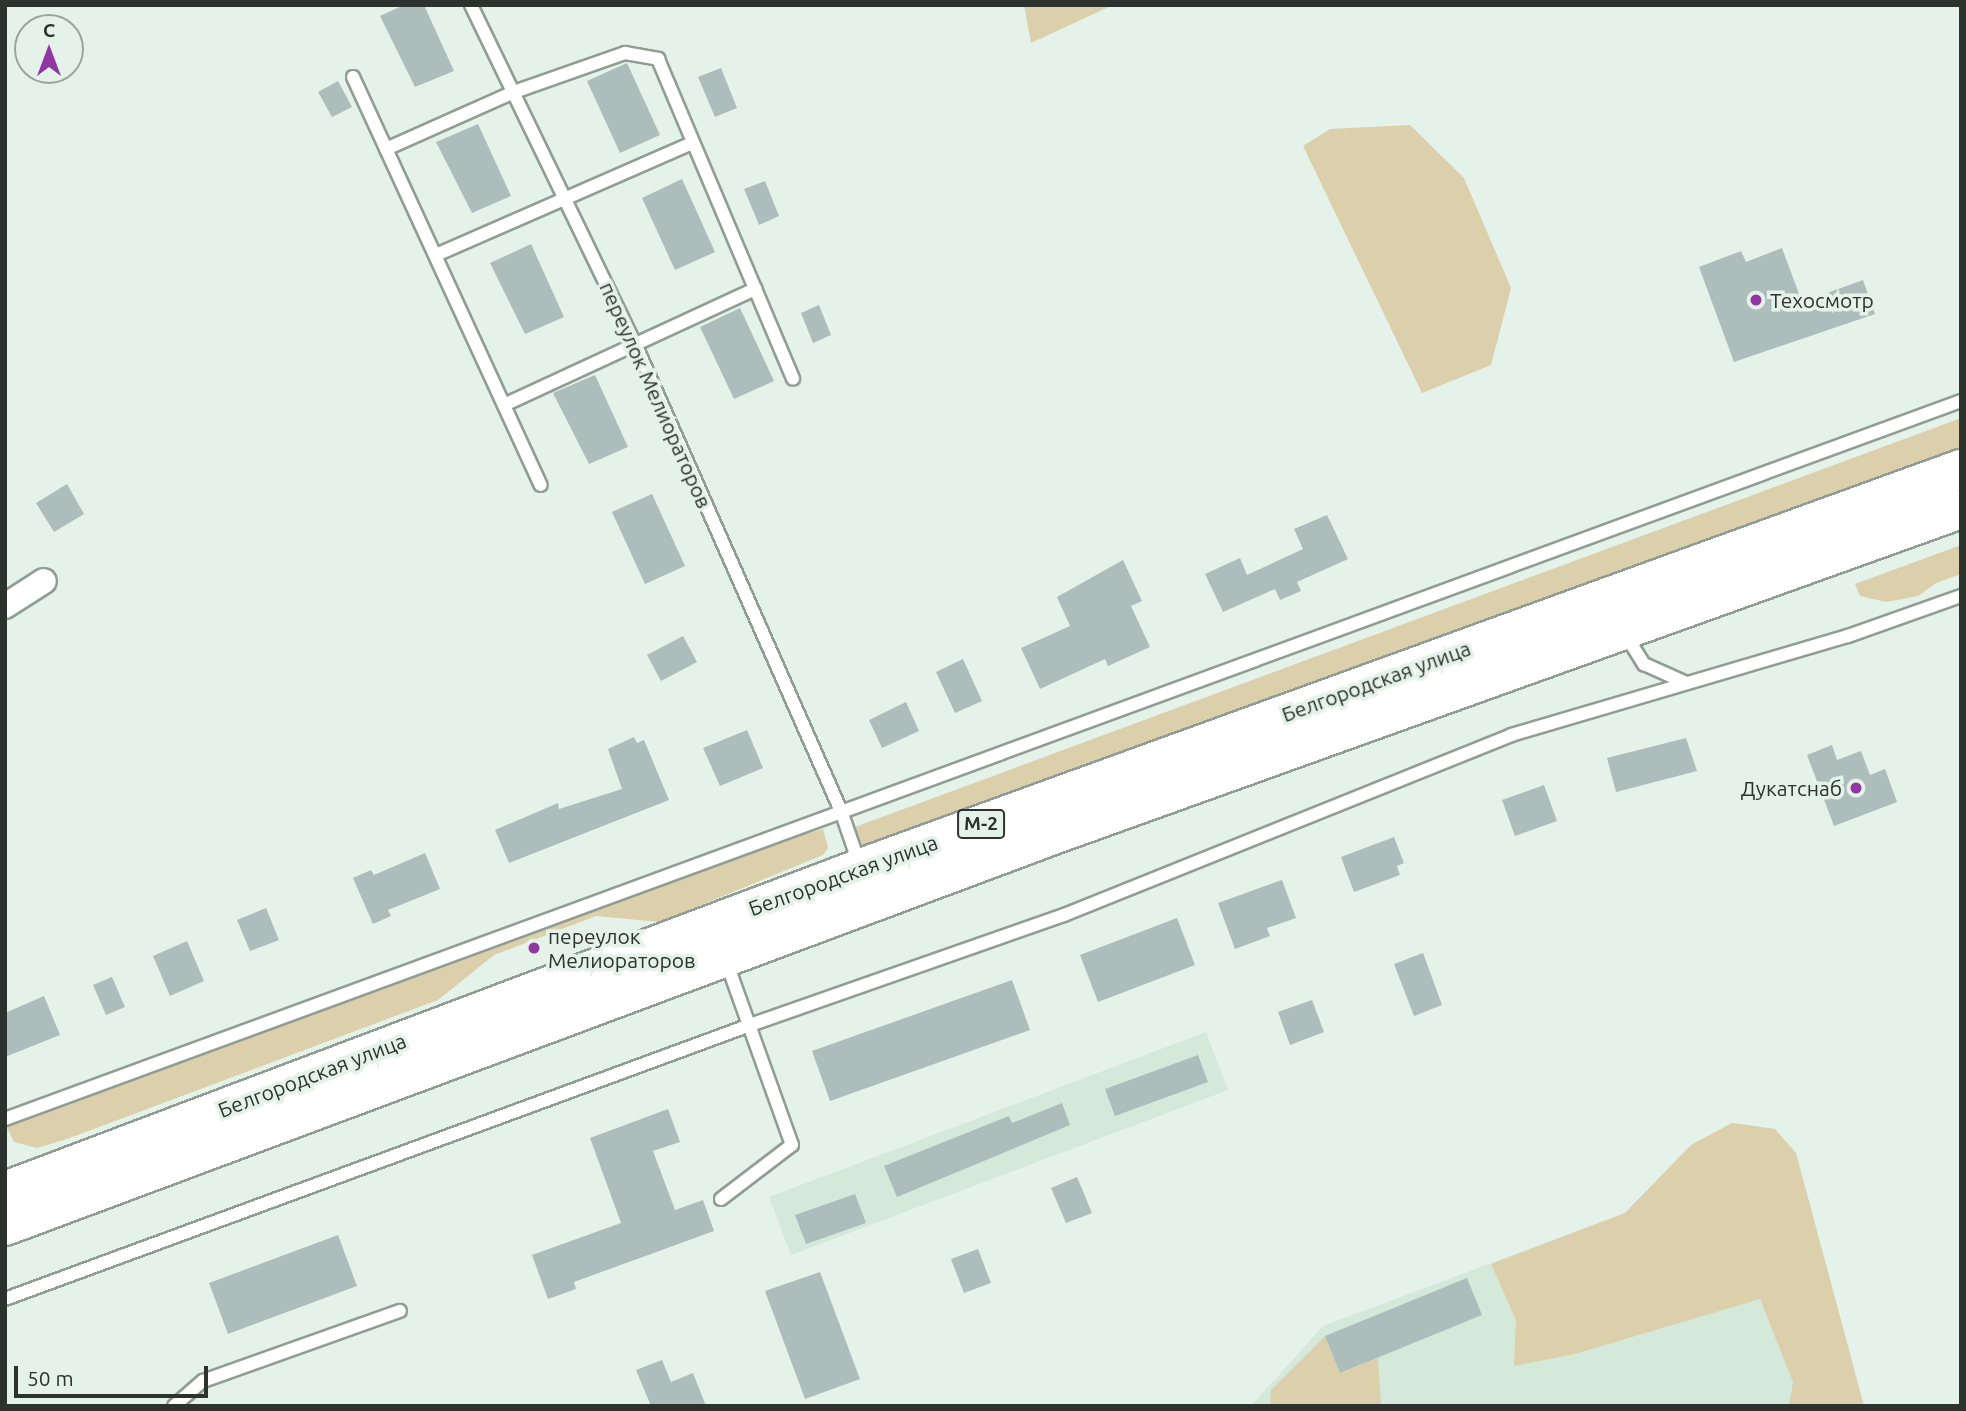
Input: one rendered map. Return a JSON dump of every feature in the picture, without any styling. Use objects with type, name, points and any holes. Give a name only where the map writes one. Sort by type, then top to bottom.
[{"type":"main road","name":"Белгородская улица","points":[[5,1226],[724,957],[1623,631],[1666,595],[1961,469]]},
{"type":"main road","name":"Белгородская улица","points":[[5,1191],[861,868],[1666,595],[1961,509]]},
{"type":"street","points":[[5,606],[44,581]]},
{"type":"lane","name":"переулок Мелиораторов","points":[[471,5],[636,346],[841,811],[861,868]]},
{"type":"lane","points":[[386,149],[513,92],[625,52],[658,60],[793,379]]},
{"type":"lane","points":[[353,77],[438,254],[541,485]]},
{"type":"lane","points":[[438,254],[692,143]]},
{"type":"lane","points":[[504,405],[755,289]]},
{"type":"lane","points":[[5,1119],[1961,401]]},
{"type":"lane","points":[[5,1299],[750,1025],[1064,915],[1511,735],[1684,682],[1849,636],[1961,596]]},
{"type":"lane","points":[[1623,631],[1644,664],[1684,682]]},
{"type":"lane","points":[[721,1199],[792,1145],[724,957]]},
{"type":"lane","points":[[174,1406],[203,1381],[400,1311]]},
{"type":"shaded area","points":[[1024,5],[1113,5],[1031,43]]},
{"type":"shaded area","points":[[1410,125],[1464,178],[1511,288],[1491,365],[1422,393],[1303,146],[1330,129]]},
{"type":"shaded area","points":[[1961,418],[1961,453],[878,851],[859,845],[855,827]]},
{"type":"shaded area","points":[[1961,545],[1961,574],[1936,583],[1918,596],[1886,602],[1860,596],[1855,584]]},
{"type":"shaded area","points":[[823,829],[828,848],[823,855],[660,922],[596,916],[494,955],[438,1000],[67,1139],[37,1148],[14,1142],[5,1124],[675,873]]},
{"type":"shaded area","points":[[1206,1032],[1228,1090],[791,1255],[769,1197]]},
{"type":"shaded area","points":[[1732,1123],[1775,1129],[1796,1153],[1864,1406],[1251,1406],[1323,1326],[1625,1213],[1691,1145]]},
{"type":"shaded area","points":[[1732,1123],[1775,1129],[1796,1153],[1864,1406],[1789,1406],[1793,1382],[1760,1299],[1575,1354],[1514,1366],[1516,1320],[1491,1264],[1625,1213],[1691,1145]]},
{"type":"shaded area","points":[[1325,1336],[1340,1373],[1378,1358],[1381,1405],[1270,1406],[1271,1390]]},
{"type":"building","points":[[404,5],[424,5],[454,71],[415,87],[380,16]]},
{"type":"building","points":[[627,63],[660,135],[620,153],[587,81]]},
{"type":"building","points":[[721,68],[737,108],[715,117],[698,77]]},
{"type":"building","points":[[338,81],[352,107],[332,117],[318,92]]},
{"type":"building","points":[[478,124],[511,196],[472,213],[436,142]]},
{"type":"building","points":[[682,179],[715,252],[675,270],[642,198]]},
{"type":"building","points":[[765,181],[779,216],[759,225],[744,189]]},
{"type":"building","points":[[531,244],[564,317],[525,334],[490,263]]},
{"type":"building","name":"Техосмотр","points":[[1782,248],[1802,302],[1863,280],[1875,314],[1734,362],[1699,267],[1741,251],[1746,262]]},
{"type":"building","points":[[819,305],[831,335],[813,343],[801,313]]},
{"type":"building","points":[[740,308],[774,381],[734,399],[700,327]]},
{"type":"building","points":[[595,375],[628,447],[589,464],[553,393]]},
{"type":"building","points":[[67,484],[84,514],[54,532],[36,503]]},
{"type":"building","points":[[652,494],[685,566],[645,584],[612,512]]},
{"type":"building","points":[[1327,515],[1348,559],[1297,582],[1301,591],[1280,600],[1275,589],[1223,612],[1205,574],[1240,558],[1247,575],[1303,549],[1294,529]]},
{"type":"building","points":[[1123,560],[1142,601],[1131,606],[1150,647],[1108,666],[1105,659],[1040,689],[1021,648],[1070,626],[1057,597]]},
{"type":"building","points":[[683,636],[697,662],[661,681],[647,655]]},
{"type":"building","points":[[963,659],[982,701],[955,713],[936,672]]},
{"type":"building","points":[[906,702],[919,731],[882,748],[869,720]]},
{"type":"building","points":[[747,730],[763,768],[720,786],[703,748]]},
{"type":"building","points":[[634,737],[637,743],[644,740],[669,800],[509,863],[495,830],[558,803],[559,809],[622,789],[608,749]]},
{"type":"building","points":[[1686,738],[1697,771],[1616,792],[1607,758]]},
{"type":"building","name":"Дукатснаб","points":[[1832,745],[1837,760],[1861,751],[1870,775],[1885,769],[1897,802],[1834,826],[1807,755]]},
{"type":"building","points":[[1544,785],[1557,821],[1515,836],[1502,800]]},
{"type":"building","points":[[1394,837],[1404,863],[1397,866],[1400,875],[1354,892],[1341,857]]},
{"type":"building","points":[[425,853],[440,889],[388,910],[391,916],[373,924],[353,878],[371,870],[374,875]]},
{"type":"building","points":[[1282,880],[1296,918],[1267,928],[1270,936],[1235,949],[1218,903]]},
{"type":"building","points":[[266,908],[279,940],[250,951],[237,920]]},
{"type":"building","points":[[1177,918],[1195,965],[1098,1002],[1080,955]]},
{"type":"building","points":[[187,941],[204,981],[170,996],[153,956]]},
{"type":"building","points":[[1423,953],[1442,1005],[1414,1016],[1394,964]]},
{"type":"building","points":[[112,977],[125,1007],[106,1015],[93,985]]},
{"type":"building","points":[[1012,980],[1030,1030],[830,1101],[812,1051]]},
{"type":"building","points":[[44,996],[60,1035],[5,1057],[5,1013]]},
{"type":"building","points":[[1312,1000],[1324,1032],[1290,1045],[1278,1012]]},
{"type":"building","points":[[1198,1055],[1208,1082],[1115,1116],[1105,1089]]},
{"type":"building","points":[[1062,1103],[1070,1125],[897,1197],[884,1166],[1009,1116],[1012,1123]]},
{"type":"building","points":[[668,1109],[680,1142],[653,1151],[675,1210],[703,1200],[714,1231],[574,1282],[576,1289],[548,1299],[532,1255],[621,1223],[590,1138]]},
{"type":"building","points":[[1077,1177],[1092,1213],[1066,1223],[1051,1188]]},
{"type":"building","points":[[855,1194],[866,1223],[806,1244],[795,1215]]},
{"type":"building","points":[[338,1235],[357,1286],[228,1334],[209,1283]]},
{"type":"building","points":[[978,1249],[991,1283],[964,1293],[951,1259]]},
{"type":"building","points":[[820,1272],[860,1379],[805,1399],[765,1291]]},
{"type":"building","points":[[1467,1278],[1482,1315],[1340,1373],[1325,1336]]},
{"type":"building","points":[[662,1360],[671,1382],[693,1373],[706,1406],[651,1406],[636,1370]]},
{"type":"place","name":"Техосмотр","points":[[1756,300]]},
{"type":"place","name":"Дукатснаб","points":[[1856,788]]},
{"type":"place","name":"переулок Мелиораторов","points":[[534,948]]}]
